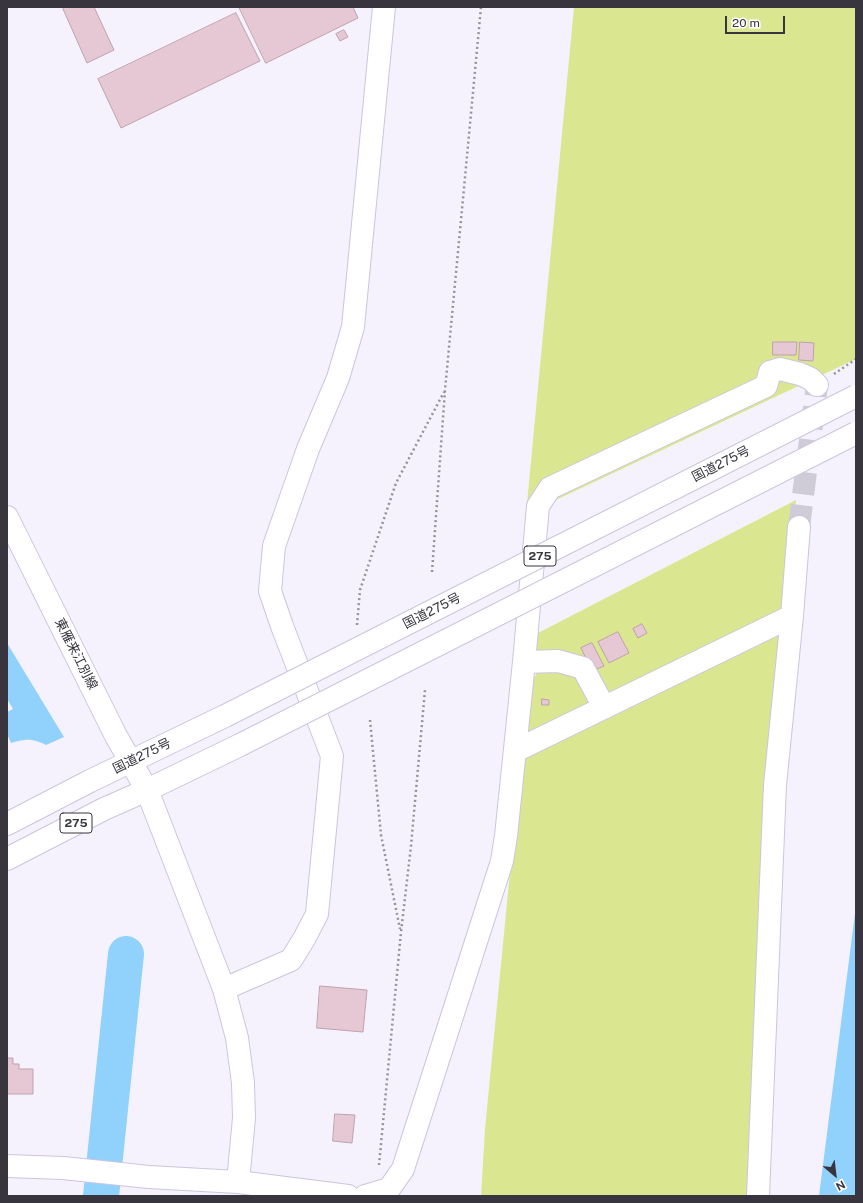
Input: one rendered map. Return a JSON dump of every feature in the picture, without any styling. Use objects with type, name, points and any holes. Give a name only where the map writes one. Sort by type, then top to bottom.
[{"type":"main road","points":[[224,989],[291,960],[317,914],[332,756],[270,591],[274,546],[308,449],[338,378],[353,327],[384,7]]},
{"type":"main road","points":[[373,1195],[389,1189],[403,1169],[502,861],[515,751],[538,506],[550,488],[766,386],[770,372],[780,369],[800,374],[811,379],[817,385]]},
{"type":"main road","name":"国道275号","points":[[7,824],[90,781],[224,716],[856,396]]},
{"type":"main road","name":"275","points":[[7,859],[104,809],[240,745],[856,433]]},
{"type":"main road","name":"東雁来江別線","points":[[7,517],[116,736],[147,790],[224,989],[237,1038],[243,1083],[244,1118],[238,1182]]},
{"type":"main road","points":[[758,1196],[775,785],[792,616],[798,527]]},
{"type":"main road","points":[[515,751],[792,616]]},
{"type":"main road","points":[[524,662],[558,661],[583,668],[604,707]]},
{"type":"main road","points":[[7,1166],[63,1168],[148,1177],[238,1182],[348,1196]]},
{"type":"path","points":[[432,572],[445,390],[481,7]]},
{"type":"path","points":[[817,385],[856,359]]},
{"type":"path","points":[[357,628],[360,590],[396,483],[445,390]]},
{"type":"path","points":[[373,1195],[411,846],[425,690]]},
{"type":"path","points":[[370,720],[381,835],[401,932]]},
{"type":"green space","points":[[574,7],[856,7],[856,359],[526,514]]},
{"type":"green space","points":[[796,500],[771,783],[752,1196],[481,1196],[485,1129],[528,686],[536,675],[534,635]]},
{"type":"water","points":[[7,643],[64,737],[46,745],[29,740],[11,743],[7,734],[7,712],[13,709],[7,699]]},
{"type":"water","points":[[856,905],[856,1196],[819,1196]]},
{"type":"building","points":[[66,7],[94,7],[114,50],[87,63],[63,9]]},
{"type":"building","points":[[239,7],[353,7],[358,18],[266,63]]},
{"type":"building","points":[[236,13],[260,61],[121,128],[98,79]]},
{"type":"building","points":[[344,30],[348,37],[340,41],[336,34]]},
{"type":"building","points":[[773,342],[797,342],[796,355],[773,355]]},
{"type":"building","points":[[800,342],[814,343],[813,361],[799,360]]},
{"type":"building","points":[[642,624],[647,633],[638,638],[633,629]]},
{"type":"building","points":[[618,632],[629,653],[609,663],[598,642]]},
{"type":"building","points":[[592,643],[604,666],[592,671],[581,648]]},
{"type":"building","points":[[542,699],[549,700],[549,705],[542,705]]},
{"type":"building","points":[[320,986],[367,990],[363,1032],[317,1028]]},
{"type":"building","points":[[7,1058],[13,1058],[13,1064],[19,1064],[19,1069],[33,1069],[33,1094],[7,1094]]},
{"type":"building","points":[[335,1114],[355,1115],[352,1143],[333,1141]]},
{"type":"waterway","points":[[101,1196],[126,954]]},
{"type":"tunnel","points":[[799,527],[817,385]]}]
